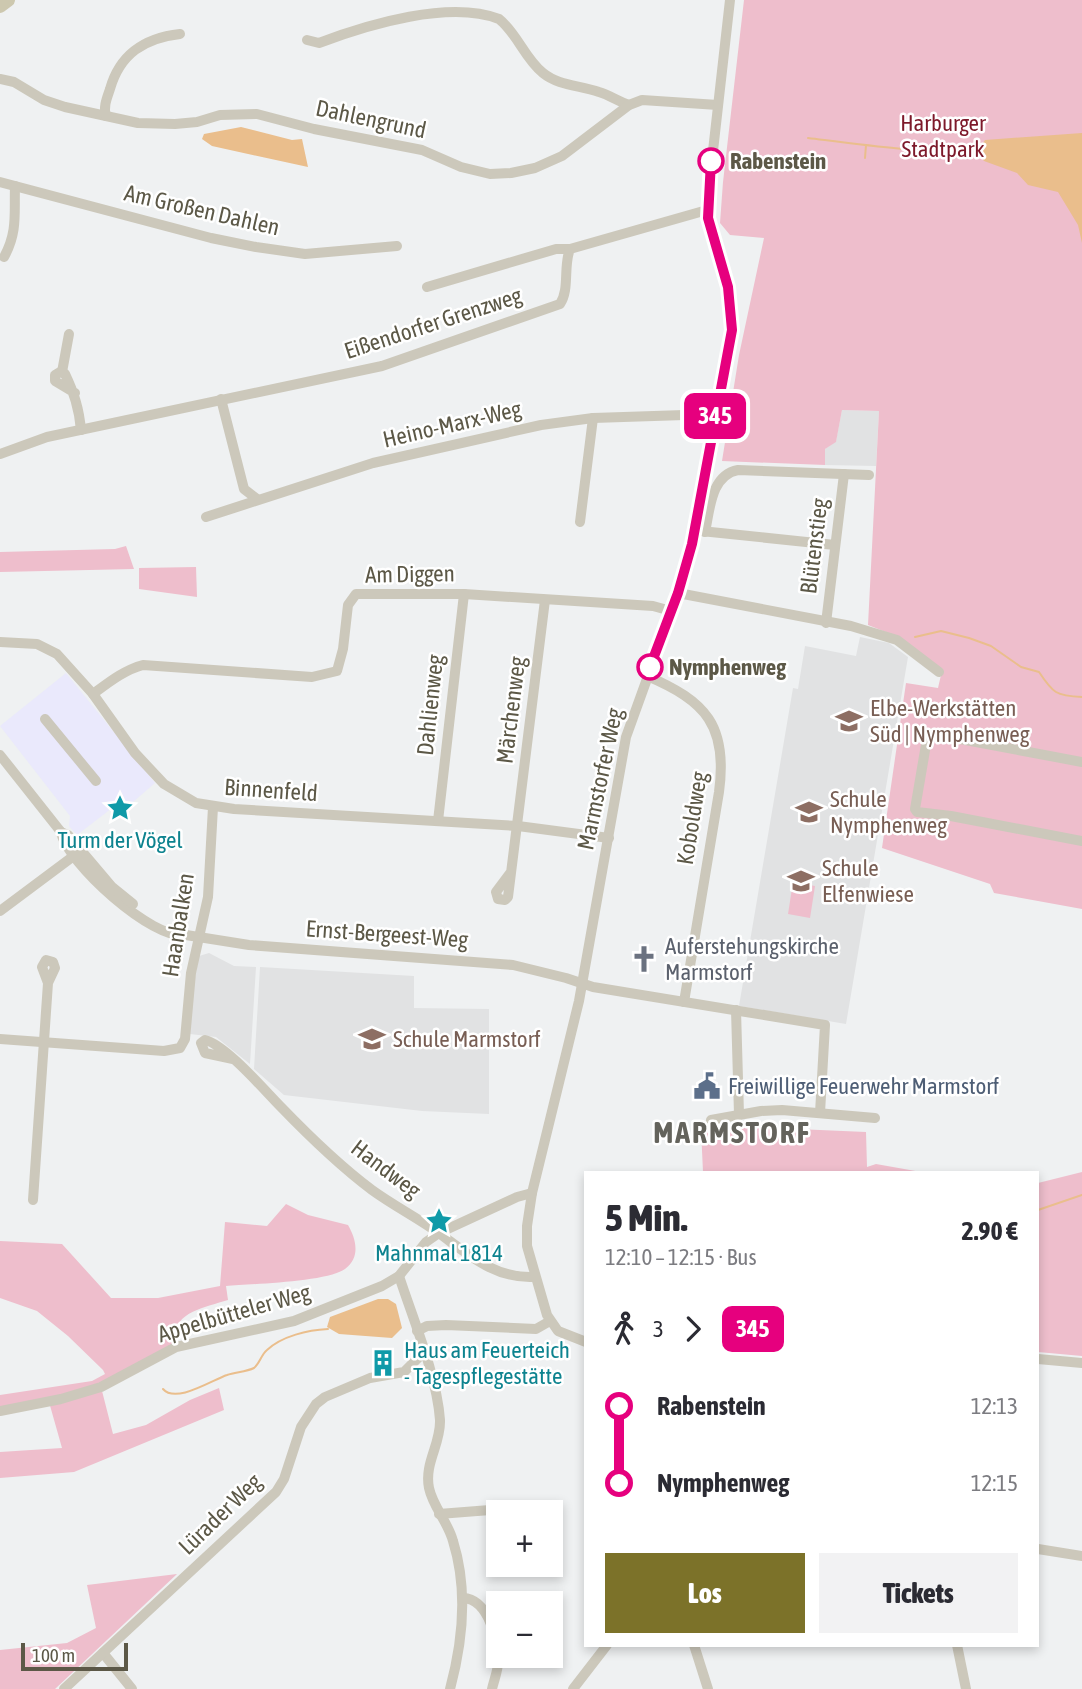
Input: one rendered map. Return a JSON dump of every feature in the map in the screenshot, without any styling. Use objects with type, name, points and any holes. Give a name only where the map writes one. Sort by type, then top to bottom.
[{"type":"main road","points":[[0,6],[8,0]]},
{"type":"street","name":"Marmstorfer Weg","points":[[699,531],[715,414],[733,323],[728,287],[713,243],[707,210],[730,0]]},
{"type":"street","points":[[307,40],[319,43],[404,11],[439,5],[472,5],[499,20],[543,74],[558,82],[601,92],[629,105],[642,100],[718,104]]},
{"type":"street","points":[[106,116],[104,109],[113,79],[118,66],[130,52],[167,35],[180,33]]},
{"type":"street","name":"Dahlengrund","points":[[0,79],[14,82],[54,103],[138,123],[175,124],[197,122],[220,115],[257,114],[314,129],[422,150],[461,167],[490,174],[535,168],[562,156],[629,105]]},
{"type":"street","name":"Am Großen Dahlen","points":[[0,181],[199,235],[256,247],[304,254],[397,246]]},
{"type":"street","points":[[4,257],[14,233],[15,186]]},
{"type":"street","name":"Eißendorfer Grenzweg","points":[[427,287],[556,249],[570,249],[707,210]]},
{"type":"street","name":"Eißendorfer Grenzweg","points":[[0,454],[47,437],[81,429],[382,366],[560,304],[564,298],[567,256],[570,249]]},
{"type":"street","points":[[69,334],[62,372],[79,404],[81,429]]},
{"type":"street","points":[[221,399],[244,489],[257,499]]},
{"type":"street","name":"Heino-Marx-Weg","points":[[206,517],[257,499],[417,452],[541,425],[593,418],[715,414]]},
{"type":"street","points":[[580,522],[593,418]]},
{"type":"street","name":"Marmstorfer Weg","points":[[550,1321],[534,1277],[527,1235],[532,1193],[583,983],[626,737],[647,676],[720,478],[727,472],[738,470],[844,474]]},
{"type":"street","points":[[844,474],[869,475]]},
{"type":"street","name":"Blütenstieg","points":[[826,623],[844,474]]},
{"type":"street","points":[[699,531],[835,545]]},
{"type":"street","points":[[678,593],[850,626],[897,640],[939,672]]},
{"type":"street","name":"Am Diggen","points":[[93,694],[117,677],[143,665],[312,677],[337,671],[344,649],[348,605],[356,594],[464,594],[653,606],[671,611]]},
{"type":"street","name":"Dahlienweg","points":[[438,821],[464,594]]},
{"type":"street","name":"Märchenweg","points":[[511,872],[545,600]]},
{"type":"street","name":"Binnenfeld","points":[[0,642],[27,643],[48,648],[66,661],[135,753],[164,784],[179,795],[213,807],[518,826],[609,838]]},
{"type":"street","name":"Koboldweg","points":[[647,676],[676,688],[700,708],[711,722],[721,750],[719,793],[684,1002]]},
{"type":"street","points":[[45,719],[96,782]]},
{"type":"street","points":[[1082,762],[928,733],[915,809],[917,812],[1082,841]]},
{"type":"street","name":"Ernst-Bergeest-Weg","points":[[0,755],[61,832],[62,839],[78,852],[108,893],[127,909],[162,929],[180,936],[249,945],[513,965],[600,988],[825,1025],[820,1113]]},
{"type":"street","name":"Haanbalken","points":[[44,1042],[169,1051],[180,1048],[185,1039],[189,984],[208,897],[213,807]]},
{"type":"street","points":[[0,911],[78,852]]},
{"type":"street","points":[[33,1200],[48,983]]},
{"type":"street","points":[[736,1010],[739,1114]]},
{"type":"street","points":[[0,1039],[44,1042]]},
{"type":"street","name":"Handweg","points":[[233,1059],[282,1109],[372,1189],[480,1264],[516,1277],[534,1277]]},
{"type":"street","points":[[711,1120],[782,1110],[874,1118]]},
{"type":"street","points":[[450,1689],[460,1636],[463,1598],[453,1538],[429,1489],[427,1468],[440,1428],[437,1393],[399,1276],[426,1242],[439,1233],[517,1197],[532,1193]]},
{"type":"street","name":"Appelbütteler Weg","points":[[0,1411],[61,1399],[101,1387],[176,1347],[294,1321],[382,1286],[399,1276]]},
{"type":"street","points":[[417,1331],[427,1326],[446,1325],[536,1329],[550,1321],[560,1332],[584,1341]]},
{"type":"street","name":"Lürader Weg","points":[[64,1689],[276,1492],[284,1479],[301,1427],[316,1405],[326,1397],[370,1378],[404,1372],[424,1352]]},
{"type":"street","points":[[1039,1359],[1082,1363]]},
{"type":"street","points":[[439,1514],[486,1510]]},
{"type":"street","points":[[1039,1549],[1082,1556]]},
{"type":"street","points":[[463,1598],[479,1605],[493,1633],[498,1663],[492,1689]]},
{"type":"street","points":[[573,1689],[605,1647]]},
{"type":"street","points":[[695,1647],[708,1689]]},
{"type":"street","points":[[957,1647],[966,1689]]},
{"type":"street","points":[[103,1653],[132,1689]]},
{"type":"shaded area","points":[[241,127],[292,140],[302,139],[308,167],[212,146],[202,139],[204,134]]},
{"type":"shaded area","points":[[1082,133],[1082,243],[1078,225],[1058,192],[1028,185],[1017,173],[984,161],[977,152],[985,140]]},
{"type":"shaded area","points":[[842,410],[879,411],[876,466],[825,465],[825,449],[836,441]]},
{"type":"shaded area","points":[[860,637],[889,643],[908,657],[846,1024],[739,1006],[793,688],[798,689],[805,646],[856,656]]},
{"type":"shaded area","points":[[66,673],[155,783],[133,802],[116,805],[77,835],[69,826],[70,816],[0,726]]},
{"type":"shaded area","points":[[209,953],[234,966],[256,967],[250,1064],[216,1037],[190,1034],[199,956]]},
{"type":"shaded area","name":"Schule Marmstorf","points":[[260,967],[414,976],[414,1008],[489,1009],[489,1114],[422,1111],[284,1095],[254,1069]]},
{"type":"shaded area","points":[[378,1299],[388,1299],[396,1304],[402,1328],[392,1338],[339,1334],[327,1327],[330,1317]]},
{"type":"green space","name":"Harburger Stadtpark","points":[[744,0],[1082,0],[1082,909],[994,893],[990,884],[882,848],[906,683],[938,688],[941,675],[896,636],[868,625],[879,411],[842,410],[836,442],[825,449],[825,465],[722,461],[739,355],[764,238],[730,235],[720,223]]},
{"type":"green space","points":[[126,546],[134,569],[0,572],[0,552],[115,549]]},
{"type":"green space","points":[[196,567],[197,597],[139,589],[139,568]]},
{"type":"green space","points":[[793,882],[815,886],[810,918],[788,914]]},
{"type":"green space","points":[[706,1125],[866,1132],[867,1167],[876,1164],[915,1171],[703,1171],[701,1129]]},
{"type":"green space","points":[[1082,1172],[1082,1356],[1039,1352],[1039,1183]]},
{"type":"green space","points":[[286,1204],[308,1215],[348,1225],[356,1248],[350,1264],[345,1269],[322,1277],[226,1286],[228,1300],[198,1309],[182,1319],[177,1326],[176,1347],[101,1387],[113,1434],[146,1425],[190,1400],[219,1388],[224,1410],[74,1472],[0,1478],[0,1452],[62,1448],[49,1402],[0,1411],[0,1395],[92,1381],[105,1374],[68,1336],[37,1311],[0,1298],[0,1241],[62,1244],[111,1298],[158,1298],[220,1286],[225,1222],[267,1226]]},
{"type":"green space","points":[[177,1574],[55,1689],[0,1689],[0,1650],[67,1643],[96,1628],[87,1585]]},
{"type":"waterway","points":[[808,138],[913,150],[977,152]]},
{"type":"waterway","points":[[865,158],[866,145]]},
{"type":"waterway","points":[[915,637],[941,631],[969,638],[991,646],[1021,667],[1039,672],[1056,692],[1082,697]]},
{"type":"waterway","points":[[1039,1210],[1082,1195]]},
{"type":"waterway","points":[[163,1389],[176,1394],[194,1390],[227,1375],[254,1368],[267,1350],[288,1337],[328,1329]]},
{"type":"bus line","name":"345","points":[[650,667],[678,593],[692,544],[733,323],[728,287],[713,243],[708,218],[711,161]]},
{"type":"place","name":"Rabenstein","points":[[711,161]]},
{"type":"place","name":"Nymphenweg","points":[[650,667]]},
{"type":"place","name":"Elbe-Werkstätten Süd | Nymphenweg","points":[[849,721]]},
{"type":"place","name":"Turm der Vögel","points":[[120,808]]},
{"type":"place","name":"Schule Nymphenweg","points":[[809,812]]},
{"type":"place","name":"Schule Elfenwiese","points":[[801,881]]},
{"type":"place","name":"Auferstehungskirche Marmstorf","points":[[644,959]]},
{"type":"place","name":"Schule Marmstorf","points":[[372,1039]]},
{"type":"place","name":"Freiwillige Feuerwehr Marmstorf","points":[[707,1086]]},
{"type":"place","name":"Mahnmal 1814","points":[[439,1221]]},
{"type":"place","name":"Haus am Feuerteich - Tagespflegestätte","points":[[383,1363]]},
{"type":"district","name":"MARMSTORF","points":[[732,1132]]}]
